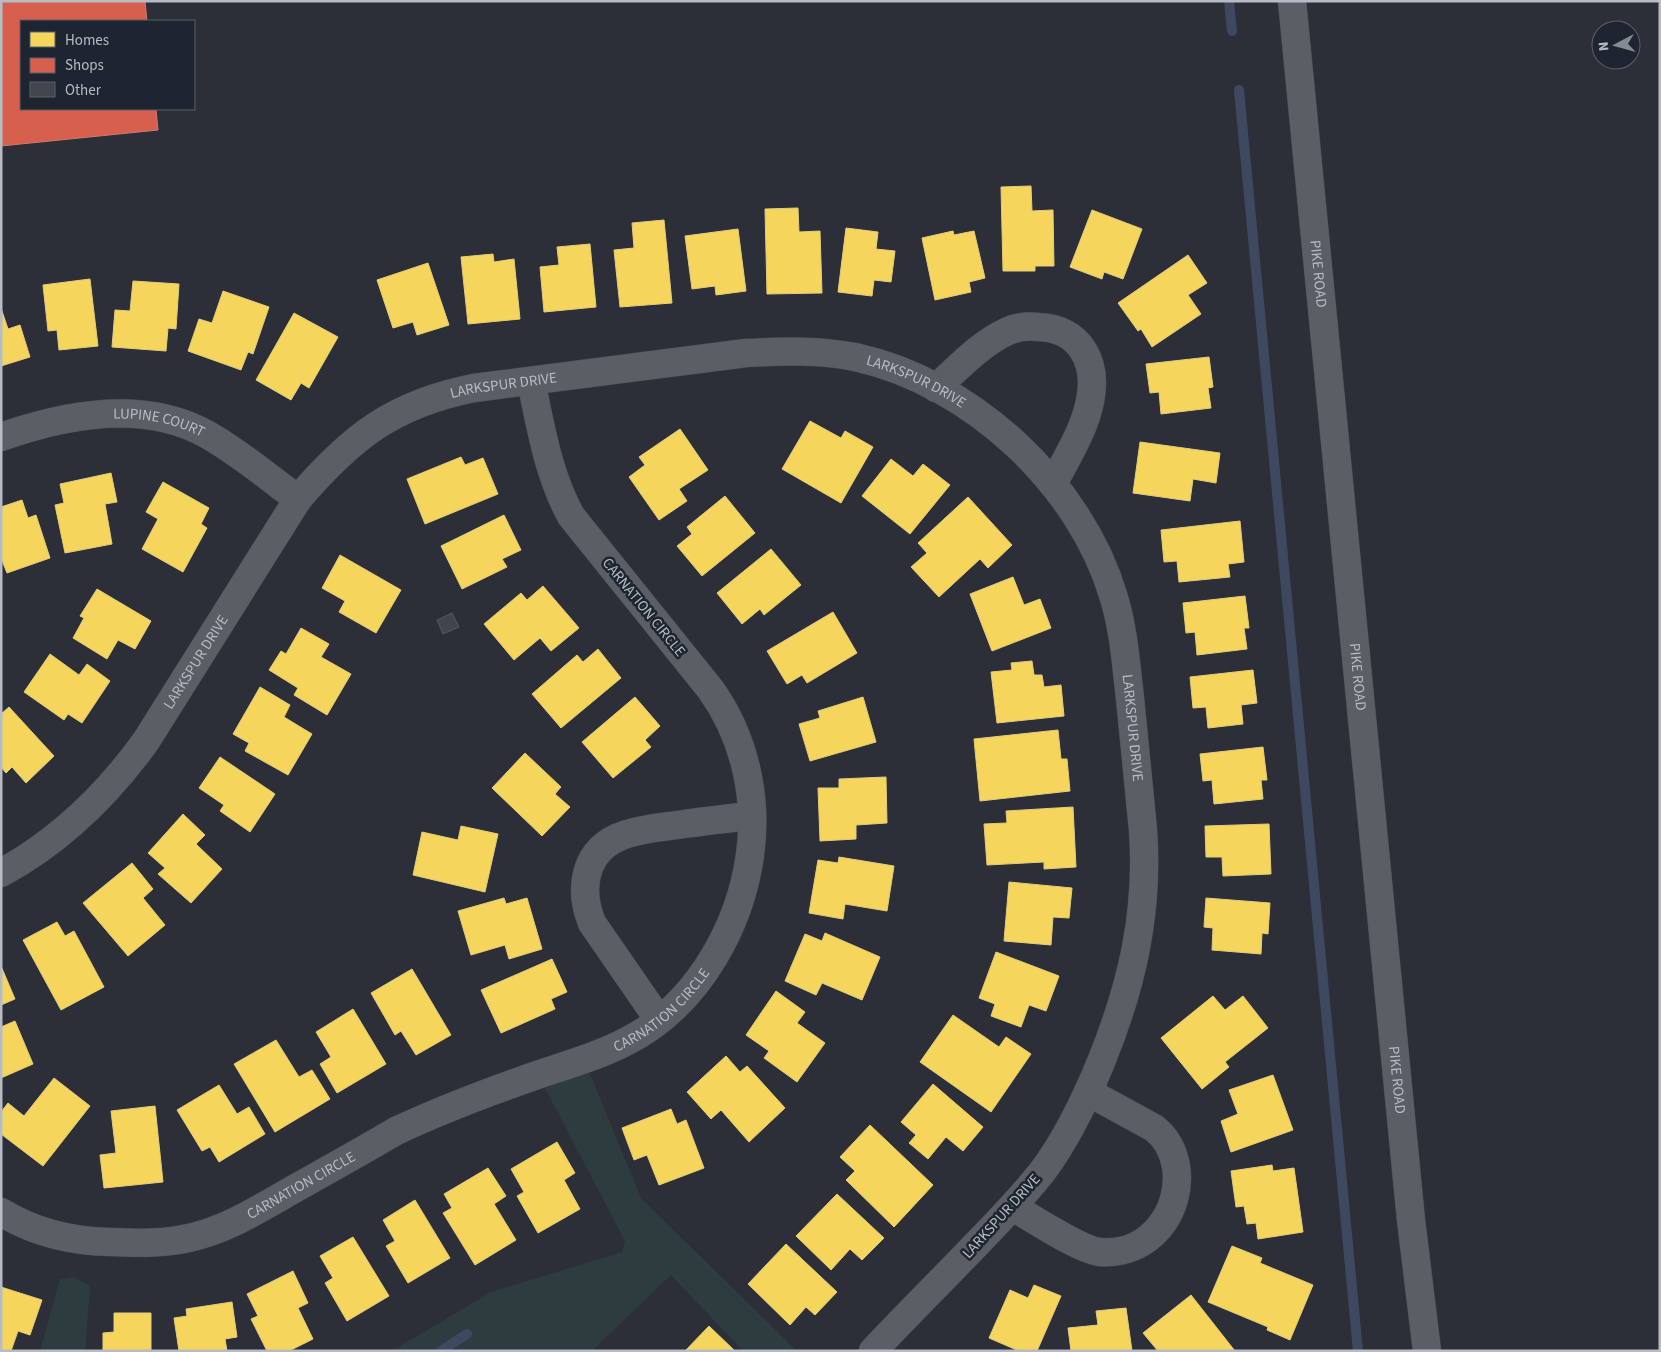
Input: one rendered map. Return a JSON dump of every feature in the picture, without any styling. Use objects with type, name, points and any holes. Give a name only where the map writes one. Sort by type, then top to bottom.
[{"type":"street","name":"PIKE ROAD","points":[[1292,1],[1410,1210],[1427,1351]]},
{"type":"street","points":[[936,388],[985,346],[1010,330],[1028,326],[1051,328],[1072,338],[1085,354],[1092,376],[1092,391],[1086,417],[1053,484]]},
{"type":"street","name":"LARKSPUR DRIVE","points":[[1,873],[36,852],[73,824],[130,763],[146,741],[298,499],[348,447],[372,429],[403,410],[436,397],[461,391],[746,353],[794,351],[855,357],[894,369],[936,388],[980,414],[1030,457],[1053,484],[1080,523],[1106,574],[1118,609],[1125,654],[1144,844],[1142,909],[1130,978],[1116,1025],[1088,1092],[1067,1133],[1050,1160],[1012,1207],[872,1351]]},
{"type":"street","name":"CARNATION CIRCLE","points":[[1,1212],[32,1229],[82,1241],[153,1243],[217,1230],[248,1216],[415,1122],[515,1083],[584,1059],[629,1040],[659,1020],[684,997],[709,966],[726,936],[746,879],[751,844],[752,816],[745,761],[734,731],[720,702],[578,527],[566,507],[554,481],[547,457],[531,381]]},
{"type":"street","name":"LUPINE COURT","points":[[1,437],[39,424],[81,416],[133,415],[157,418],[176,422],[207,434],[227,446],[298,499]]},
{"type":"street","points":[[659,1020],[592,924],[584,897],[588,870],[602,848],[623,835],[646,829],[752,816]]},
{"type":"street","points":[[1012,1207],[1084,1247],[1102,1252],[1121,1251],[1141,1243],[1156,1233],[1166,1220],[1174,1202],[1178,1180],[1175,1160],[1168,1143],[1163,1135],[1154,1128],[1088,1092]]},
{"type":"shaded area","points":[[584,1059],[641,1198],[797,1351],[743,1351],[671,1275],[592,1351],[392,1351],[491,1292],[622,1252],[625,1241],[538,1075]]},
{"type":"shaded area","points":[[74,1277],[90,1286],[85,1351],[40,1351],[60,1279]]},
{"type":"building: Homes","points":[[1031,186],[1032,211],[1053,210],[1054,266],[1035,266],[1035,271],[1003,271],[1001,187]]},
{"type":"building: Homes","points":[[798,208],[799,232],[820,231],[822,293],[767,294],[765,209]]},
{"type":"building: Homes","points":[[1092,210],[1142,229],[1123,279],[1104,272],[1102,279],[1070,267]]},
{"type":"building: Homes","points":[[664,220],[672,303],[620,307],[614,250],[634,248],[632,223]]},
{"type":"building: Homes","points":[[846,228],[878,232],[876,249],[895,251],[891,282],[874,280],[872,296],[838,292]]},
{"type":"building: Homes","points":[[738,229],[746,291],[716,295],[715,286],[692,289],[685,236]]},
{"type":"building: Homes","points":[[953,231],[954,235],[974,231],[985,278],[969,282],[971,292],[935,300],[922,238]]},
{"type":"building: Homes","points":[[590,244],[596,307],[544,312],[540,267],[559,265],[557,247]]},
{"type":"building: Homes","points":[[493,254],[494,262],[514,259],[520,319],[468,324],[461,257]]},
{"type":"building: Homes","points":[[1188,255],[1207,283],[1188,295],[1201,314],[1152,347],[1141,329],[1138,331],[1118,303]]},
{"type":"building: Homes","points":[[428,263],[449,325],[417,335],[413,322],[393,328],[377,280]]},
{"type":"building: Homes","points":[[90,279],[98,346],[59,350],[57,330],[48,331],[43,285]]},
{"type":"building: Homes","points":[[133,281],[179,284],[176,329],[168,328],[166,351],[112,347],[115,310],[130,311]]},
{"type":"building: Homes","points":[[223,291],[269,307],[253,354],[248,352],[241,370],[188,351],[199,319],[212,323]]},
{"type":"building: Homes","points":[[1,308],[8,329],[20,325],[30,357],[1,366]]},
{"type":"building: Homes","points":[[294,313],[338,337],[309,388],[301,383],[291,400],[256,380]]},
{"type":"building: Homes","points":[[1209,357],[1213,387],[1208,388],[1211,408],[1161,414],[1159,392],[1150,393],[1146,364]]},
{"type":"building: Homes","points":[[810,421],[841,438],[845,431],[873,447],[841,503],[782,469]]},
{"type":"building: Homes","points":[[680,429],[708,470],[679,489],[687,501],[659,520],[629,477],[645,465],[639,457]]},
{"type":"building: Homes","points":[[1140,442],[1220,453],[1216,483],[1193,479],[1190,501],[1133,493]]},
{"type":"building: Homes","points":[[461,457],[465,465],[483,458],[498,494],[425,524],[407,479]]},
{"type":"building: Homes","points":[[891,459],[913,476],[923,464],[950,485],[910,534],[862,496]]},
{"type":"building: Homes","points":[[111,473],[117,502],[105,504],[112,544],[65,553],[55,505],[64,503],[60,484]]},
{"type":"building: Homes","points":[[163,482],[209,508],[201,524],[207,528],[183,572],[142,549],[158,519],[146,512]]},
{"type":"building: Homes","points":[[725,496],[755,533],[702,576],[677,546],[692,534],[687,527]]},
{"type":"building: Homes","points":[[968,497],[1012,545],[988,568],[980,559],[939,597],[911,567],[927,553],[918,543]]},
{"type":"building: Homes","points":[[22,500],[28,518],[36,515],[50,558],[7,573],[1,558],[1,507]]},
{"type":"building: Homes","points":[[504,515],[521,550],[502,559],[507,567],[462,589],[441,546]]},
{"type":"building: Homes","points":[[1240,521],[1244,562],[1228,564],[1230,577],[1179,582],[1177,561],[1164,562],[1161,530]]},
{"type":"building: Homes","points":[[771,549],[801,585],[764,615],[760,609],[742,624],[717,593]]},
{"type":"building: Homes","points":[[340,555],[401,590],[376,633],[339,612],[345,601],[322,588]]},
{"type":"building: Homes","points":[[1013,577],[1024,605],[1040,599],[1051,628],[992,651],[970,594]]},
{"type":"building: Homes","points":[[543,586],[579,628],[551,651],[540,638],[514,660],[484,624],[521,593],[527,600]]},
{"type":"building: Homes","points":[[97,589],[151,621],[135,649],[118,640],[107,659],[73,638],[84,618],[80,616]]},
{"type":"building: Homes","points":[[1245,596],[1249,628],[1244,628],[1247,649],[1197,655],[1195,632],[1186,633],[1183,603]]},
{"type":"building: Homes","points":[[833,612],[857,653],[807,683],[802,675],[787,684],[767,651]]},
{"type":"building: Homes","points":[[301,628],[329,644],[321,657],[351,674],[327,715],[294,695],[298,688],[269,670],[281,651],[286,654]]},
{"type":"building: Homes","points":[[598,649],[621,678],[561,728],[532,694],[577,655],[583,662]]},
{"type":"building: Homes","points":[[50,654],[79,675],[87,664],[110,681],[82,723],[68,714],[64,720],[24,692]]},
{"type":"building: Homes","points":[[1032,661],[1034,675],[1042,675],[1044,687],[1061,685],[1064,716],[997,723],[991,672],[1012,670],[1011,663]]},
{"type":"building: Homes","points":[[1253,670],[1257,703],[1241,705],[1243,724],[1208,728],[1206,707],[1193,708],[1190,677]]},
{"type":"building: Homes","points":[[260,687],[290,705],[284,717],[312,734],[288,775],[245,751],[249,743],[233,734]]},
{"type":"building: Homes","points":[[635,697],[660,726],[645,740],[651,747],[613,778],[582,742]]},
{"type":"building: Homes","points":[[863,697],[876,742],[810,761],[799,724],[820,718],[818,711]]},
{"type":"building: Homes","points":[[9,707],[54,756],[26,783],[12,767],[6,773],[1,767],[1,714]]},
{"type":"building: Homes","points":[[1058,730],[1061,759],[1067,759],[1070,791],[980,801],[974,739]]},
{"type":"building: Homes","points":[[1263,747],[1267,780],[1261,780],[1263,799],[1214,804],[1212,780],[1203,781],[1200,754]]},
{"type":"building: Homes","points":[[525,753],[561,787],[555,794],[570,807],[542,836],[492,788]]},
{"type":"building: Homes","points":[[220,757],[275,794],[250,832],[220,811],[224,805],[199,788]]},
{"type":"building: Homes","points":[[886,777],[887,823],[856,825],[856,839],[820,841],[818,788],[839,788],[839,779]]},
{"type":"building: Homes","points":[[1073,807],[1076,867],[1044,869],[1044,862],[987,865],[984,824],[1007,823],[1006,811]]},
{"type":"building: Homes","points":[[183,814],[205,835],[196,844],[222,869],[191,903],[158,874],[165,868],[148,853]]},
{"type":"building: Homes","points":[[1269,824],[1271,874],[1223,876],[1222,857],[1206,857],[1205,826]]},
{"type":"building: Homes","points":[[461,826],[498,834],[485,892],[413,875],[422,832],[458,840]]},
{"type":"building: Homes","points":[[839,857],[894,866],[887,911],[845,904],[843,919],[809,913],[818,860],[838,863]]},
{"type":"building: Homes","points":[[132,863],[153,889],[143,898],[165,925],[128,956],[83,903]]},
{"type":"building: Homes","points":[[1009,882],[1072,888],[1069,918],[1053,917],[1051,945],[1004,941]]},
{"type":"building: Homes","points":[[504,898],[506,904],[527,898],[542,949],[509,959],[505,945],[471,955],[458,911]]},
{"type":"building: Homes","points":[[1206,898],[1270,903],[1268,934],[1262,933],[1261,954],[1212,950],[1213,928],[1204,927]]},
{"type":"building: Homes","points":[[57,922],[65,936],[74,931],[104,987],[61,1010],[23,940]]},
{"type":"building: Homes","points":[[825,933],[880,957],[862,1000],[822,983],[816,995],[785,981],[805,934],[822,941]]},
{"type":"building: Homes","points":[[996,952],[1059,976],[1046,1011],[1029,1005],[1021,1027],[991,1016],[995,1004],[979,998]]},
{"type":"building: Homes","points":[[552,959],[567,992],[551,999],[555,1009],[501,1033],[481,990]]},
{"type":"building: Homes","points":[[1,966],[15,999],[1,1005]]},
{"type":"building: Homes","points":[[412,969],[451,1035],[416,1055],[401,1031],[395,1035],[371,993]]},
{"type":"building: Homes","points":[[776,991],[805,1012],[797,1023],[825,1043],[797,1082],[764,1058],[769,1051],[746,1035]]},
{"type":"building: Homes","points":[[1213,996],[1225,1010],[1243,996],[1268,1028],[1225,1062],[1229,1067],[1202,1089],[1161,1038]]},
{"type":"building: Homes","points":[[353,1009],[386,1064],[337,1093],[320,1064],[331,1057],[316,1032]]},
{"type":"building: Homes","points":[[953,1015],[999,1047],[1006,1037],[1031,1054],[991,1112],[920,1062]]},
{"type":"building: Homes","points":[[15,1021],[33,1064],[1,1078],[1,1027]]},
{"type":"building: Homes","points":[[276,1040],[299,1077],[312,1070],[330,1099],[275,1132],[234,1064]]},
{"type":"building: Homes","points":[[726,1056],[740,1072],[747,1066],[785,1108],[749,1142],[721,1110],[711,1119],[687,1092]]},
{"type":"building: Homes","points":[[1273,1075],[1293,1130],[1231,1152],[1221,1121],[1238,1114],[1229,1090]]},
{"type":"building: Homes","points":[[54,1078],[90,1106],[43,1166],[1,1134],[1,1112],[8,1103],[24,1116]]},
{"type":"building: Homes","points":[[933,1084],[983,1127],[963,1151],[946,1137],[928,1159],[909,1143],[916,1135],[901,1122]]},
{"type":"building: Homes","points":[[219,1085],[237,1114],[249,1107],[265,1134],[219,1162],[210,1147],[202,1151],[177,1110]]},
{"type":"building: Homes","points":[[155,1106],[163,1182],[104,1188],[100,1155],[116,1153],[111,1111]]},
{"type":"building: Homes","points":[[671,1109],[677,1124],[686,1120],[704,1168],[659,1185],[647,1155],[634,1160],[622,1128]]},
{"type":"building: Homes","points":[[870,1125],[933,1185],[894,1227],[846,1180],[855,1171],[840,1157]]},
{"type":"building: Homes","points":[[557,1142],[575,1173],[564,1180],[580,1209],[538,1233],[517,1196],[524,1192],[511,1169]]},
{"type":"building: Homes","points":[[1272,1165],[1273,1171],[1294,1168],[1303,1232],[1258,1239],[1256,1223],[1247,1224],[1244,1206],[1236,1207],[1231,1171]]},
{"type":"building: Homes","points":[[488,1168],[506,1196],[494,1204],[516,1240],[475,1265],[443,1213],[452,1208],[444,1194]]},
{"type":"building: Homes","points":[[837,1194],[884,1238],[862,1260],[850,1249],[831,1270],[796,1236]]},
{"type":"building: Homes","points":[[415,1200],[450,1258],[408,1283],[386,1246],[395,1241],[383,1220]]},
{"type":"building: Homes","points":[[353,1237],[389,1296],[347,1321],[325,1283],[333,1278],[320,1256]]},
{"type":"building: Homes","points":[[786,1244],[837,1292],[815,1315],[806,1307],[790,1325],[748,1284]]},
{"type":"building: Homes","points":[[1232,1246],[1262,1258],[1260,1263],[1313,1285],[1290,1340],[1267,1330],[1268,1327],[1208,1302]]},
{"type":"building: Homes","points":[[293,1271],[308,1303],[298,1308],[313,1339],[289,1351],[267,1351],[251,1319],[258,1316],[247,1294]]},
{"type":"building: Homes","points":[[1034,1285],[1061,1296],[1037,1351],[1019,1351],[989,1338],[1010,1290],[1028,1298]]},
{"type":"building: Homes","points":[[1,1287],[42,1300],[30,1335],[18,1331],[11,1351],[1,1351]]},
{"type":"building: Homes","points":[[1191,1295],[1235,1351],[1158,1351],[1143,1333]]},
{"type":"building: Homes","points":[[232,1302],[237,1337],[225,1339],[227,1351],[179,1351],[174,1318],[187,1316],[186,1309]]},
{"type":"building: Homes","points":[[1126,1308],[1132,1351],[1071,1351],[1068,1328],[1098,1325],[1096,1311]]},
{"type":"building: Homes","points":[[114,1313],[151,1313],[151,1351],[103,1351],[103,1333],[114,1332]]},
{"type":"building: Homes","points":[[709,1326],[735,1351],[685,1351]]},
{"type":"building: Shops","points":[[1,1],[145,1],[147,20],[20,20],[20,110],[156,110],[158,130],[1,146]]},
{"type":"building: Other","points":[[452,613],[459,627],[443,634],[437,620]]},
{"type":"waterway","points":[[1229,1],[1232,31]]},
{"type":"waterway","points":[[1239,90],[1358,1351]]},
{"type":"waterway","points":[[441,1351],[467,1334]]}]
